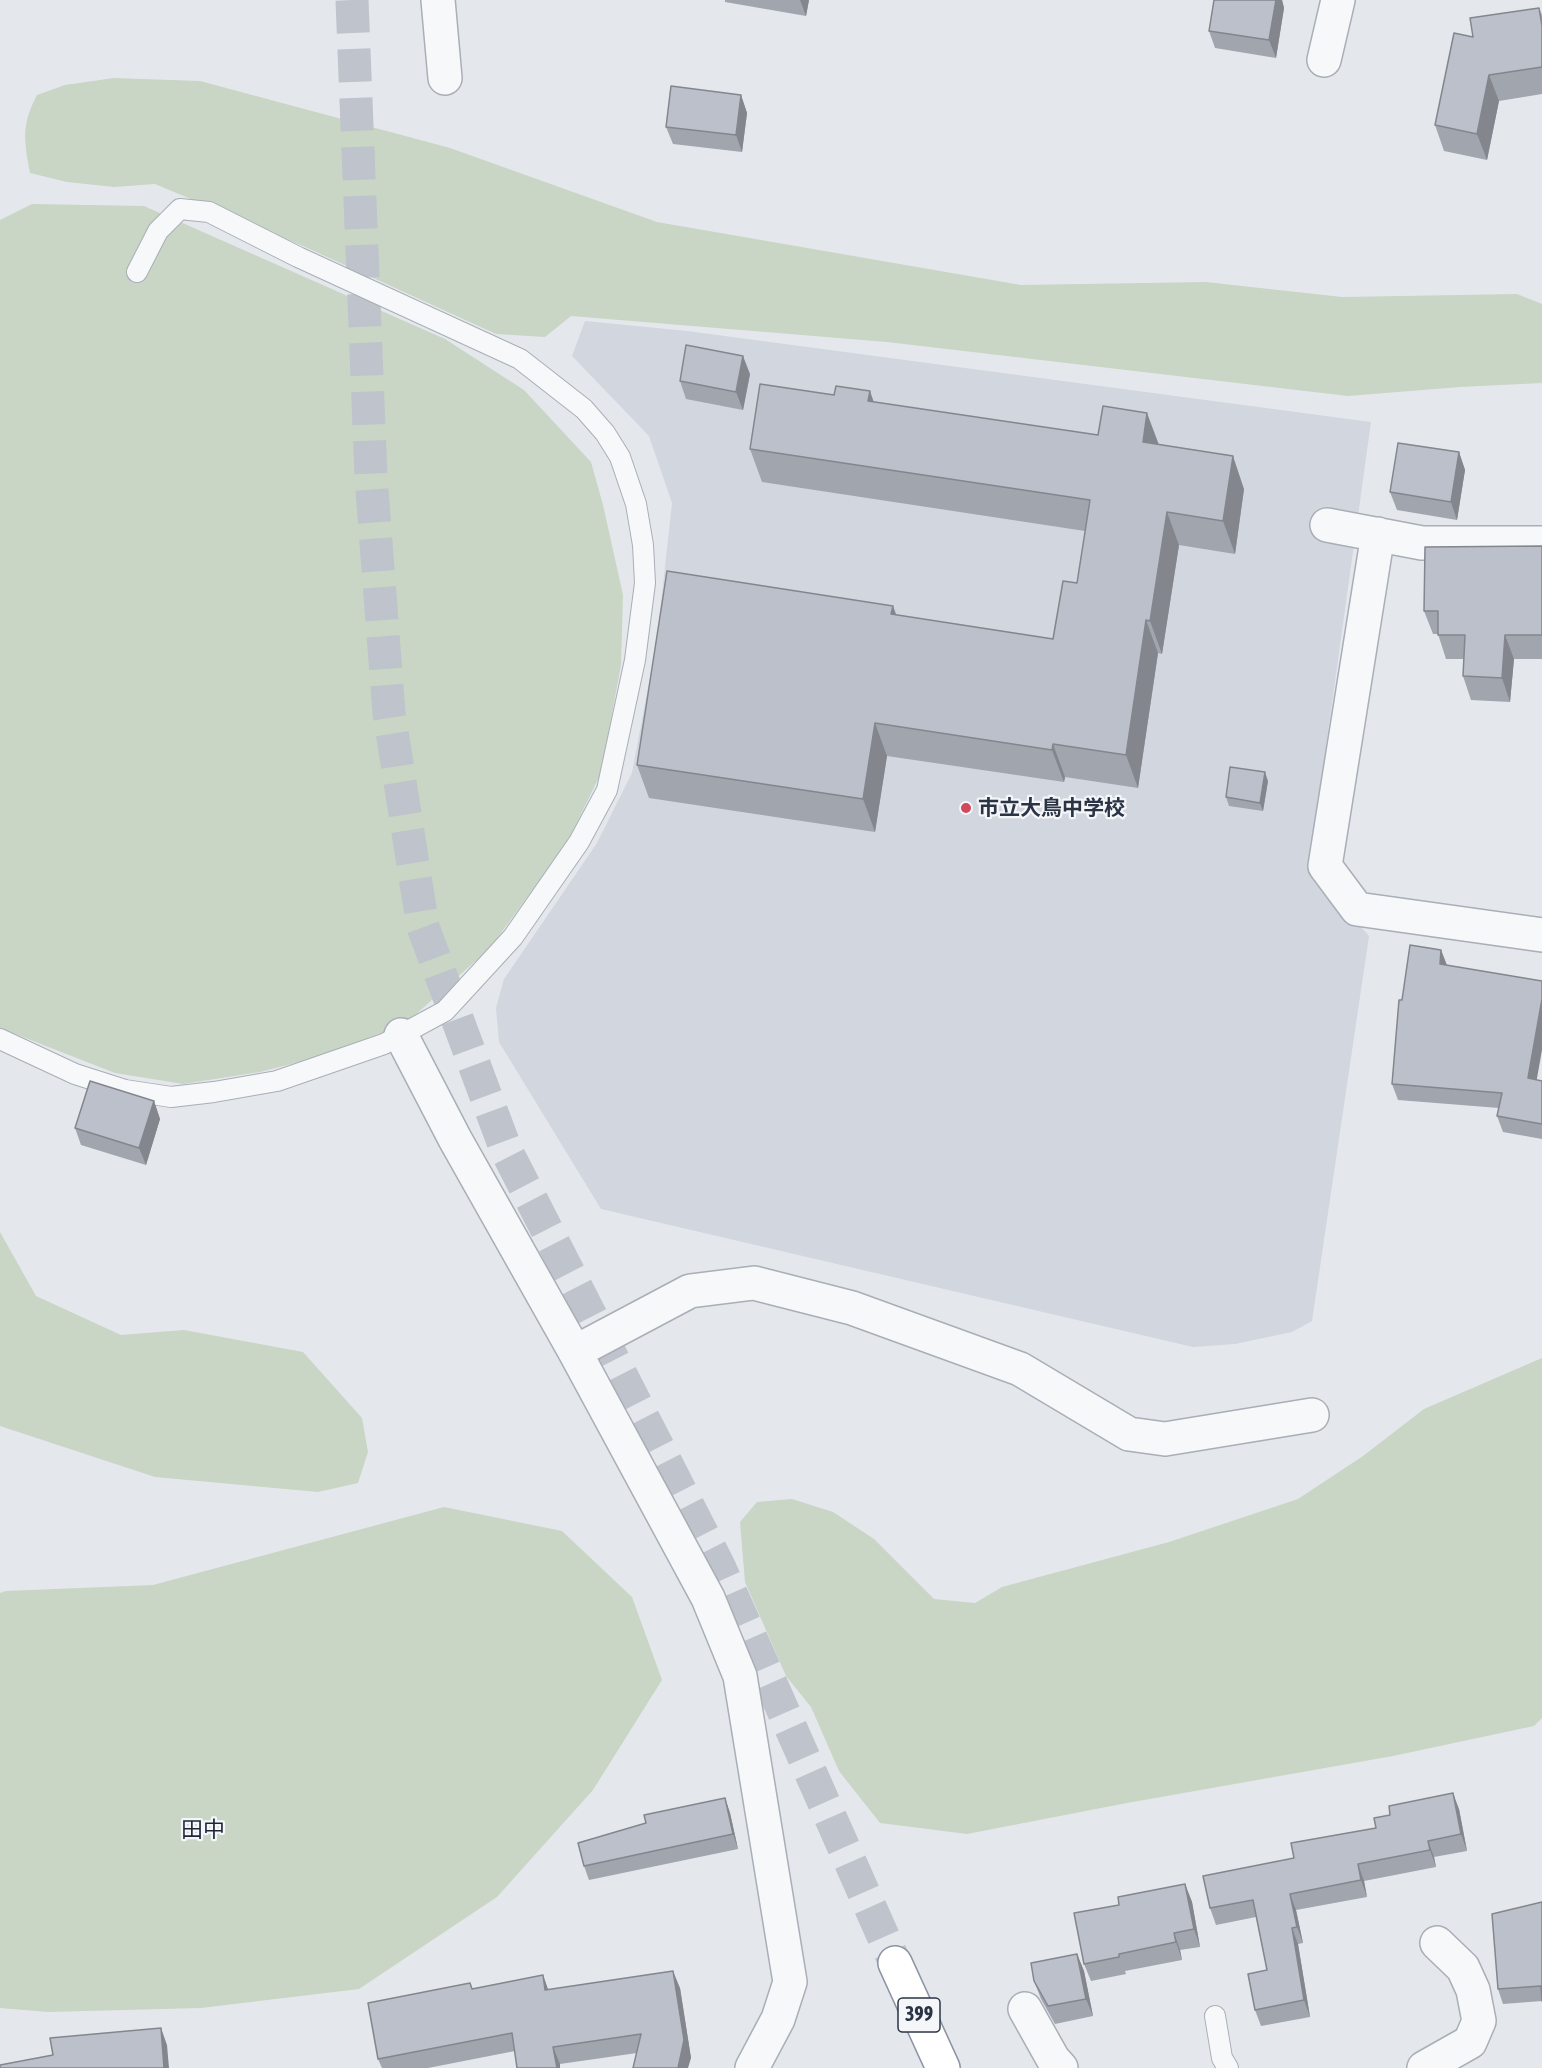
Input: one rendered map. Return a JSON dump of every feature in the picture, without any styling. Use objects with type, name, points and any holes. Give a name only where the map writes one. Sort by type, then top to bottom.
[{"type":"highway","name":"399","points":[[895,1962],[943,2068]]},
{"type":"street","points":[[438,0],[445,78]]},
{"type":"street","points":[[1324,60],[1338,0]]},
{"type":"street","points":[[1327,525],[1422,543],[1542,543]]},
{"type":"street","points":[[1378,534],[1325,866],[1357,909],[1542,935]]},
{"type":"street","points":[[401,1035],[708,1598],[740,1676],[790,1982],[778,2019],[752,2068]]},
{"type":"street","points":[[575,1352],[690,1291],[754,1283],[852,1308],[1020,1369],[1129,1434],[1165,1439],[1312,1415]]},
{"type":"street","points":[[1424,2068],[1470,2042],[1479,2021],[1473,1990],[1463,1968],[1437,1943]]},
{"type":"street","points":[[1025,2009],[1061,2068]]},
{"type":"lane","points":[[0,1039],[75,1074],[125,1090],[171,1096],[214,1092],[277,1081],[384,1044],[445,1011],[513,937],[579,842],[607,790],[635,660],[645,584],[643,545],[636,504],[620,458],[605,433],[584,409],[520,359],[298,257],[209,212],[180,209],[158,231],[137,273]]},
{"type":"lane","points":[[1215,2016],[1222,2058],[1228,2068]]},
{"type":"shaded area","name":"市立大鳥中学校","points":[[585,321],[687,331],[1371,422],[1309,869],[1369,936],[1312,1321],[1292,1332],[1235,1344],[1193,1347],[601,1209],[499,1042],[496,1008],[504,979],[597,843],[632,773],[657,640],[672,503],[649,436],[572,356]]},
{"type":"green space","points":[[114,78],[200,81],[450,148],[657,222],[1021,285],[1206,282],[1342,297],[1517,294],[1542,304],[1542,383],[1348,396],[887,342],[571,316],[545,337],[496,334],[303,246],[155,184],[114,187],[67,182],[30,173],[25,133],[28,115],[37,95],[65,85]]},
{"type":"green space","points":[[32,204],[144,206],[445,339],[524,390],[591,462],[623,595],[621,665],[601,773],[567,843],[490,948],[405,1024],[318,1057],[260,1072],[183,1084],[115,1073],[0,1028],[0,220]]},
{"type":"green space","points":[[0,1232],[36,1296],[121,1335],[184,1330],[303,1352],[362,1418],[368,1452],[358,1483],[318,1492],[155,1477],[0,1426]]},
{"type":"green space","points":[[1542,1358],[1542,1718],[1534,1726],[1393,1756],[967,1834],[880,1823],[839,1771],[811,1707],[786,1676],[745,1582],[740,1522],[757,1502],[792,1499],[833,1512],[874,1539],[934,1599],[975,1603],[1002,1587],[1169,1542],[1298,1499],[1363,1456],[1424,1409]]},
{"type":"green space","points":[[444,1507],[562,1531],[632,1597],[662,1680],[593,1790],[497,1897],[359,1989],[201,2008],[48,2012],[0,2008],[0,1593],[153,1585]]},
{"type":"building","points":[[1214,0],[1276,0],[1269,40],[1209,31]]},
{"type":"building","points":[[1539,8],[1542,26],[1542,67],[1489,75],[1477,134],[1435,125],[1454,33],[1473,37],[1470,18]]},
{"type":"building","points":[[671,86],[741,95],[736,135],[666,127]]},
{"type":"building","points":[[686,345],[743,356],[736,392],[680,381]]},
{"type":"building","points":[[760,384],[834,395],[836,386],[870,391],[868,401],[1098,435],[1103,406],[1147,413],[1143,442],[1233,456],[1223,521],[1167,512],[1150,621],[1146,620],[1126,755],[1053,744],[1052,750],[875,723],[863,799],[637,765],[667,571],[893,606],[891,614],[1053,639],[1063,581],[1077,583],[1090,500],[750,449]]},
{"type":"building","points":[[1398,443],[1459,452],[1451,502],[1390,492]]},
{"type":"building","points":[[1542,546],[1542,635],[1505,635],[1502,678],[1463,676],[1465,635],[1438,635],[1438,611],[1424,611],[1425,547]]},
{"type":"building","points":[[1230,767],[1265,772],[1260,803],[1226,797]]},
{"type":"building","points":[[1410,945],[1441,950],[1440,964],[1542,981],[1542,999],[1528,1078],[1542,1081],[1542,1124],[1497,1116],[1502,1093],[1392,1084],[1399,1000],[1402,1000]]},
{"type":"building","points":[[90,1081],[154,1101],[139,1148],[75,1128]]},
{"type":"building","points":[[1453,1793],[1461,1834],[1428,1841],[1430,1850],[1358,1864],[1361,1880],[1290,1894],[1297,1927],[1292,1928],[1304,2000],[1255,2010],[1248,1974],[1267,1970],[1253,1900],[1210,1908],[1203,1876],[1294,1858],[1291,1843],[1376,1828],[1374,1818],[1390,1815],[1389,1806]]},
{"type":"building","points":[[725,1798],[733,1834],[584,1866],[578,1843],[646,1823],[644,1815]]},
{"type":"building","points":[[1185,1884],[1194,1929],[1174,1933],[1176,1942],[1084,1964],[1074,1913],[1119,1905],[1118,1897]]},
{"type":"building","points":[[1542,1902],[1542,2001],[1541,1986],[1498,1989],[1492,1914]]},
{"type":"building","points":[[1077,1954],[1086,1999],[1048,2006],[1034,1981],[1031,1963]]},
{"type":"building","points":[[673,1971],[684,2040],[678,2068],[633,2068],[641,2034],[553,2047],[557,2068],[517,2068],[512,2033],[378,2059],[368,2003],[470,1983],[472,1989],[543,1975],[545,1990]]},
{"type":"building","points":[[161,2028],[164,2068],[0,2068],[0,2065],[53,2055],[50,2038]]},
{"type":"tunnel","points":[[352,0],[371,477],[389,713],[423,927],[506,1150],[719,1566],[895,1963]]},
{"type":"place","name":"市立大鳥中学校","points":[[966,808]]},
{"type":"district","name":"田中","points":[[203,1830]]}]
